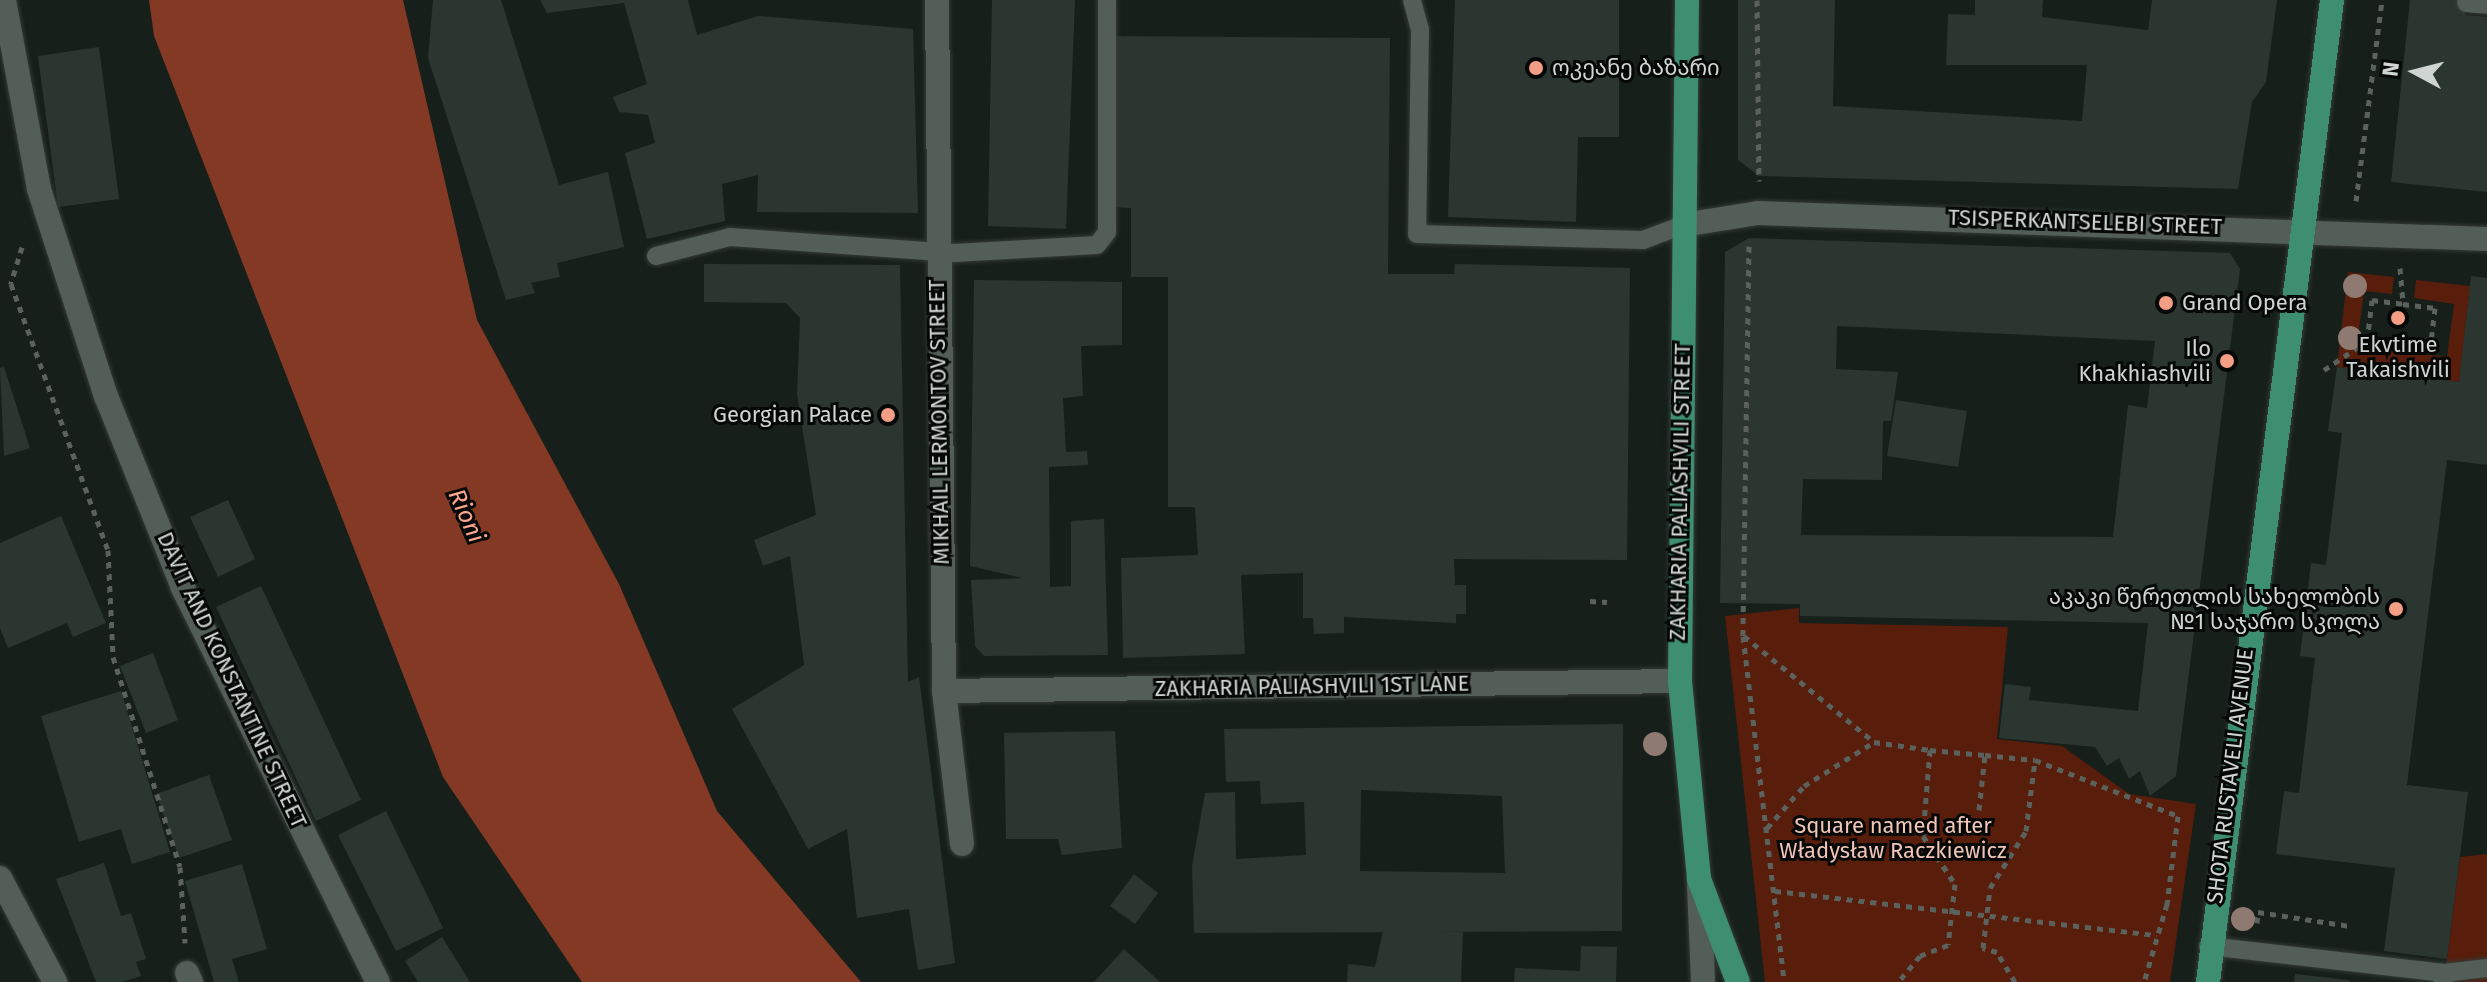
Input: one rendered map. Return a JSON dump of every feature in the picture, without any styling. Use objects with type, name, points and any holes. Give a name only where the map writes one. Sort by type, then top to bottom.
[{"type":"main road","name":"ZAKHARIA PALIASHVILI STREET","points":[[1687,0],[1680,681],[1699,879]]},
{"type":"main road","name":"SHOTA RUSTAVELI AVENUE","points":[[2208,982],[2208,946],[2332,0]]},
{"type":"main road","points":[[1699,879],[1738,982]]},
{"type":"main road","points":[[2195,982],[2208,946]]},
{"type":"street","name":"DAVIT AND KONSTANTINE STREET","points":[[4,0],[39,189],[106,396],[183,588],[378,982]]},
{"type":"street","name":"MIKHAIL LERMONTOV STREET","points":[[937,0],[936,251],[944,691],[962,844]]},
{"type":"street","name":"TSISPERKANTSELEBI STREET","points":[[1683,225],[1758,213],[2301,227],[2353,233],[2487,239]]},
{"type":"street","name":"ZAKHARIA PALIASHVILI 1ST LANE","points":[[944,691],[1680,681]]},
{"type":"street","points":[[0,878],[55,982]]},
{"type":"street","name":"ZAKHARIA PALIASHVILI STREET","points":[[1699,879],[1703,982]]},
{"type":"lane","points":[[656,256],[730,237],[936,251],[1075,250],[1097,245],[1107,232],[1107,0]]},
{"type":"lane","points":[[1412,0],[1420,29],[1417,234],[1643,240],[1683,225]]},
{"type":"lane","points":[[2466,3],[2487,5]]},
{"type":"lane","points":[[2208,946],[2444,977],[2487,968]]},
{"type":"path","points":[[1757,0],[1759,176]]},
{"type":"path","points":[[2353,233],[2382,0]]},
{"type":"path","points":[[39,189],[11,284],[108,550],[113,657],[180,867],[189,977]]},
{"type":"path","points":[[1749,238],[1743,636],[1784,982]]},
{"type":"path","points":[[2400,267],[2403,304]]},
{"type":"path","points":[[2324,370],[2367,341],[2430,350],[2435,308],[2372,300],[2367,341]]},
{"type":"path","points":[[1590,601],[1607,602]]},
{"type":"path","points":[[1743,636],[1874,742],[2035,760],[2178,816],[2167,904],[2144,982]]},
{"type":"path","points":[[1767,829],[1804,786],[1874,742]]},
{"type":"path","points":[[1898,982],[1920,956],[1948,945],[1955,884],[1923,836],[1930,750]]},
{"type":"path","points":[[1979,810],[1985,755]]},
{"type":"path","points":[[2015,982],[1997,952],[1983,948],[1990,888],[2026,831],[2035,760]]},
{"type":"path","points":[[1775,891],[2156,935]]},
{"type":"path","points":[[2258,912],[2350,926]]},
{"type":"green space","points":[[2348,272],[2394,277],[2392,294],[2364,291],[2357,346],[2447,357],[2454,304],[2414,298],[2416,280],[2470,286],[2459,382],[2337,367]]},
{"type":"green space","name":"Square named after Władysław Raczkiewicz","points":[[1799,608],[1799,623],[2008,627],[1997,739],[2062,746],[2129,794],[2196,804],[2170,982],[1765,982],[1725,616]]},
{"type":"green space","points":[[2487,854],[2487,982],[2444,982],[2460,857]]},
{"type":"water","name":"Rioni","points":[[149,0],[403,0],[477,320],[619,584],[717,811],[861,982],[582,982],[443,777],[154,36]]},
{"type":"building","points":[[433,0],[501,0],[559,185],[608,172],[624,247],[557,263],[560,277],[531,283],[535,293],[506,300],[428,58]]},
{"type":"building","points":[[540,0],[688,0],[697,35],[758,16],[913,29],[918,213],[757,212],[758,175],[722,184],[725,221],[647,239],[625,153],[655,143],[648,115],[619,112],[613,97],[647,84],[624,3],[547,13]]},
{"type":"building","points":[[992,0],[1075,0],[1066,229],[988,226]]},
{"type":"building","name":"ოკეანე ბაზარი","points":[[1455,0],[1619,0],[1619,137],[1578,137],[1576,222],[1448,217]]},
{"type":"building","points":[[1738,0],[1835,0],[1833,106],[2082,121],[2087,65],[1946,65],[1948,14],[1975,15],[1975,0],[2043,0],[2042,17],[2148,30],[2152,0],[2277,0],[2266,82],[2252,102],[2238,189],[1759,176],[1738,160]]},
{"type":"building","points":[[2410,0],[2466,0],[2465,15],[2487,17],[2487,192],[2391,182]]},
{"type":"building","points":[[1111,36],[1390,38],[1388,274],[1454,274],[1455,264],[1630,268],[1627,560],[1454,559],[1455,585],[1466,585],[1466,614],[1456,614],[1456,623],[1344,617],[1344,633],[1314,634],[1313,618],[1303,618],[1303,573],[1241,575],[1245,654],[1123,658],[1121,558],[1198,555],[1195,507],[1168,507],[1168,277],[1131,277],[1131,208],[1110,207]]},
{"type":"building","points":[[99,47],[119,199],[58,207],[38,56]]},
{"type":"building","points":[[1749,238],[2230,253],[2240,269],[2176,776],[2150,796],[2140,771],[2129,779],[2119,758],[2107,766],[2095,747],[1999,738],[2005,684],[2031,687],[2029,700],[2138,711],[2148,623],[1800,616],[1800,604],[1720,603],[1725,252]],"holes":[[[1837,326],[2155,341],[2147,408],[2128,405],[2113,537],[1801,535],[1803,479],[1882,480],[1883,421],[1891,421],[1898,372],[1836,369]]]},
{"type":"building","points":[[704,264],[900,265],[908,682],[919,677],[955,963],[918,970],[909,909],[857,918],[847,829],[808,849],[732,709],[804,665],[790,556],[763,566],[754,540],[816,515],[797,394],[800,318],[786,303],[704,302]]},
{"type":"building","name":"აკაკი წერეთლის სახელობის №1 საჯარო სკოლა","points":[[2471,276],[2487,278],[2487,465],[2447,460],[2407,785],[2468,792],[2447,959],[2384,951],[2395,868],[2276,854],[2284,791],[2299,793],[2315,658],[2300,656],[2311,563],[2326,565],[2342,433],[2328,431],[2337,367],[2459,382]]},
{"type":"building","points":[[974,280],[1122,282],[1122,345],[1081,346],[1083,396],[1063,398],[1066,452],[1087,451],[1088,465],[1049,467],[1050,587],[1071,586],[1071,521],[1104,519],[1108,655],[984,656],[975,646],[971,580],[1022,578],[970,566]]},
{"type":"building","points":[[4,367],[30,448],[4,456],[0,368]]},
{"type":"building","points":[[1896,400],[1967,411],[1958,467],[1887,456]]},
{"type":"building","points":[[228,500],[255,559],[218,577],[190,517]]},
{"type":"building","points":[[61,516],[106,623],[73,637],[67,623],[8,648],[0,628],[0,543]]},
{"type":"building","points":[[261,586],[361,800],[316,821],[216,607]]},
{"type":"building","points":[[153,653],[178,720],[146,733],[120,666]]},
{"type":"building","points":[[121,691],[170,852],[132,864],[121,829],[79,842],[41,716]]},
{"type":"building","points":[[1623,724],[1622,931],[1194,933],[1192,866],[1205,793],[1235,792],[1236,859],[1306,855],[1304,802],[1261,804],[1260,781],[1226,782],[1224,729]],"holes":[[[1361,790],[1502,796],[1505,873],[1360,871]]]},
{"type":"building","points":[[1115,731],[1122,848],[1062,855],[1058,839],[1006,839],[1004,733]]},
{"type":"building","points":[[209,775],[232,840],[179,858],[156,794]]},
{"type":"building","points":[[386,811],[443,928],[396,951],[338,835]]},
{"type":"building","points":[[104,863],[121,916],[131,913],[146,959],[136,962],[141,976],[122,982],[96,982],[56,879]]},
{"type":"building","points":[[242,864],[267,949],[232,959],[239,982],[214,982],[185,881]]},
{"type":"building","points":[[1134,874],[1158,893],[1135,924],[1110,906]]},
{"type":"building","points":[[1383,931],[1463,932],[1461,982],[1347,982],[1348,964],[1375,967]]},
{"type":"building","points":[[442,937],[470,982],[418,982],[405,961]]},
{"type":"building","points":[[1581,946],[1617,947],[1616,982],[1514,982],[1515,968],[1580,971]]},
{"type":"building","points":[[1124,949],[1160,982],[1094,982]]},
{"type":"building","points":[[2295,974],[2349,980],[2349,982],[2294,982]]},
{"type":"place","name":"ოკეანე ბაზარი","points":[[1536,68]]},
{"type":"place","name":"Grand Opera","points":[[2166,303]]},
{"type":"place","name":"Ekvtime Takaishvili","points":[[2398,318]]},
{"type":"place","name":"Ilo Khakhiashvili","points":[[2227,361]]},
{"type":"place","name":"Georgian Palace","points":[[888,415]]},
{"type":"place","name":"აკაკი წერეთლის სახელობის №1 საჯარო სკოლა","points":[[2396,609]]}]
